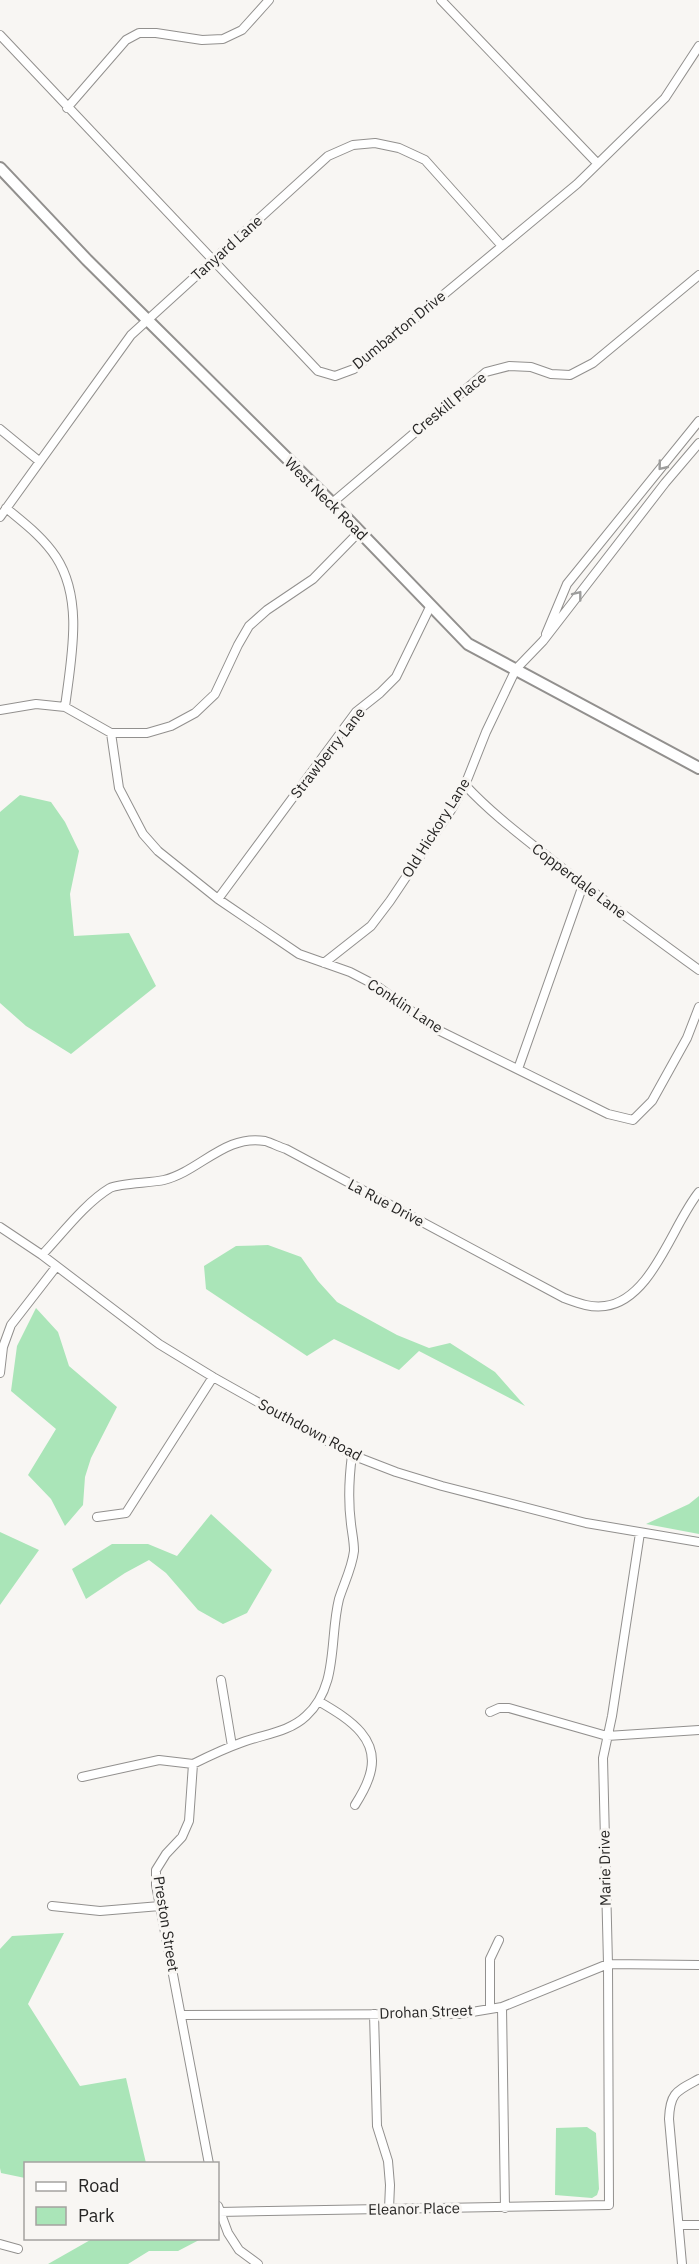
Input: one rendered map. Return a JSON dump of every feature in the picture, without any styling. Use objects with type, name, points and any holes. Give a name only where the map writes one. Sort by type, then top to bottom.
[{"type":"street","points":[[67,108],[126,40],[139,33],[156,33],[202,40],[223,39],[242,30],[269,0]]},
{"type":"street","points":[[441,0],[597,164]]},
{"type":"street","name":"Dumbarton Drive","points":[[0,35],[318,371],[335,376],[354,369],[577,184],[665,98],[699,46]]},
{"type":"street","name":"Tanyard Lane","points":[[0,517],[131,335],[328,156],[353,146],[375,143],[399,148],[425,160],[502,246]]},
{"type":"street","name":"West Neck Road","points":[[2,173],[332,503],[468,644],[699,768]]},
{"type":"street","name":"Creskill Place","points":[[332,503],[486,372],[509,366],[570,375],[593,363],[699,275]]},
{"type":"street","points":[[543,641],[553,612],[567,584],[699,421]]},
{"type":"street","points":[[0,429],[39,461]]},
{"type":"street","name":"Old Hickory Lane","points":[[324,963],[371,926],[390,901],[451,810],[465,785],[486,732],[516,669],[543,641],[665,483],[699,443]]},
{"type":"street","points":[[6,508],[40,537],[57,558],[69,583],[73,625],[65,707]]},
{"type":"street","points":[[0,710],[36,704],[65,707],[111,733],[147,733],[171,726],[195,713],[215,694],[249,626],[267,610],[313,579],[359,532]]},
{"type":"street","name":"Strawberry Lane","points":[[218,899],[356,712],[381,693],[396,677],[431,605]]},
{"type":"street","name":"Conklin Lane","points":[[111,733],[119,788],[143,834],[158,850],[218,899],[299,954],[350,972],[377,986],[436,1029],[608,1114],[633,1120],[652,1101],[687,1038],[699,1007]]},
{"type":"street","name":"Copperdale Lane","points":[[465,785],[502,821],[583,885],[699,970]]},
{"type":"street","points":[[518,1069],[583,885]]},
{"type":"street","name":"La Rue Drive","points":[[42,1256],[97,1197],[113,1186],[141,1185],[166,1180],[182,1173],[224,1147],[244,1141],[265,1141],[286,1149],[564,1298],[588,1306],[606,1306],[628,1298],[644,1282],[699,1192]]},
{"type":"street","name":"Southdown Road","points":[[0,1227],[159,1344],[352,1455],[442,1486],[586,1523],[699,1542]]},
{"type":"street","points":[[0,1372],[3,1347],[11,1325],[56,1267]]},
{"type":"street","points":[[97,1517],[126,1513],[213,1377]]},
{"type":"street","points":[[82,1777],[159,1760],[193,1764],[232,1746],[288,1729],[306,1717],[320,1702],[332,1664],[332,1642],[340,1598],[354,1554],[348,1482],[352,1455]]},
{"type":"street","name":"Marie Drive","points":[[609,2205],[608,1964],[603,1758],[640,1533]]},
{"type":"street","points":[[221,1680],[232,1746]]},
{"type":"street","points":[[320,1702],[347,1717],[365,1736],[372,1757],[369,1779],[355,1805]]},
{"type":"street","points":[[490,1712],[499,1708],[509,1708],[607,1736],[699,1730]]},
{"type":"street","name":"Preston Street","points":[[193,1764],[189,1821],[182,1837],[166,1854],[156,1870],[156,1885],[209,2162]]},
{"type":"street","points":[[52,1906],[100,1911],[160,1906]]},
{"type":"street","points":[[490,2009],[490,1959],[499,1940]]},
{"type":"street","name":"Drohan Street","points":[[181,2015],[460,2014],[502,2007],[608,1964],[699,1965]]},
{"type":"street","points":[[502,2007],[506,2208]]},
{"type":"street","points":[[374,2014],[377,2126],[388,2162],[389,2209]]},
{"type":"street","points":[[682,2264],[669,2119],[670,2101],[678,2090],[699,2079]]},
{"type":"street","name":"Eleanor Place","points":[[219,2209],[506,2208],[609,2205]]},
{"type":"street","points":[[219,2211],[239,2250],[258,2264]]},
{"type":"street","points":[[680,2225],[699,2225]]},
{"type":"street","points":[[0,2244],[18,2249]]},
{"type":"green space","points":[[20,795],[51,802],[65,822],[79,851],[70,894],[74,936],[129,933],[156,986],[71,1054],[26,1026],[0,1003],[0,812]]},
{"type":"green space","points":[[268,1245],[301,1257],[337,1302],[397,1335],[429,1348],[450,1343],[495,1372],[525,1406],[419,1351],[399,1370],[334,1339],[307,1356],[206,1289],[204,1266],[236,1246]]},
{"type":"green space","points":[[36,1308],[58,1332],[69,1366],[117,1407],[91,1458],[85,1477],[83,1505],[65,1526],[51,1499],[28,1475],[56,1429],[11,1391],[17,1346]]},
{"type":"green space","points":[[699,1496],[699,1534],[646,1524],[689,1504]]},
{"type":"green space","points":[[211,1514],[272,1570],[247,1613],[223,1624],[198,1610],[166,1573],[149,1560],[86,1599],[72,1569],[112,1544],[148,1544],[177,1556]]},
{"type":"green space","points":[[0,1532],[39,1550],[0,1605]]},
{"type":"green space","points":[[64,1933],[28,2004],[80,2086],[126,2078],[146,2162],[24,2162],[24,2178],[1,2173],[0,1949],[12,1936]]},
{"type":"green space","points":[[587,2127],[596,2133],[599,2189],[597,2195],[592,2198],[555,2195],[556,2128]]},
{"type":"green space","points":[[90,2240],[199,2240],[178,2251],[149,2251],[128,2264],[48,2264]]}]
